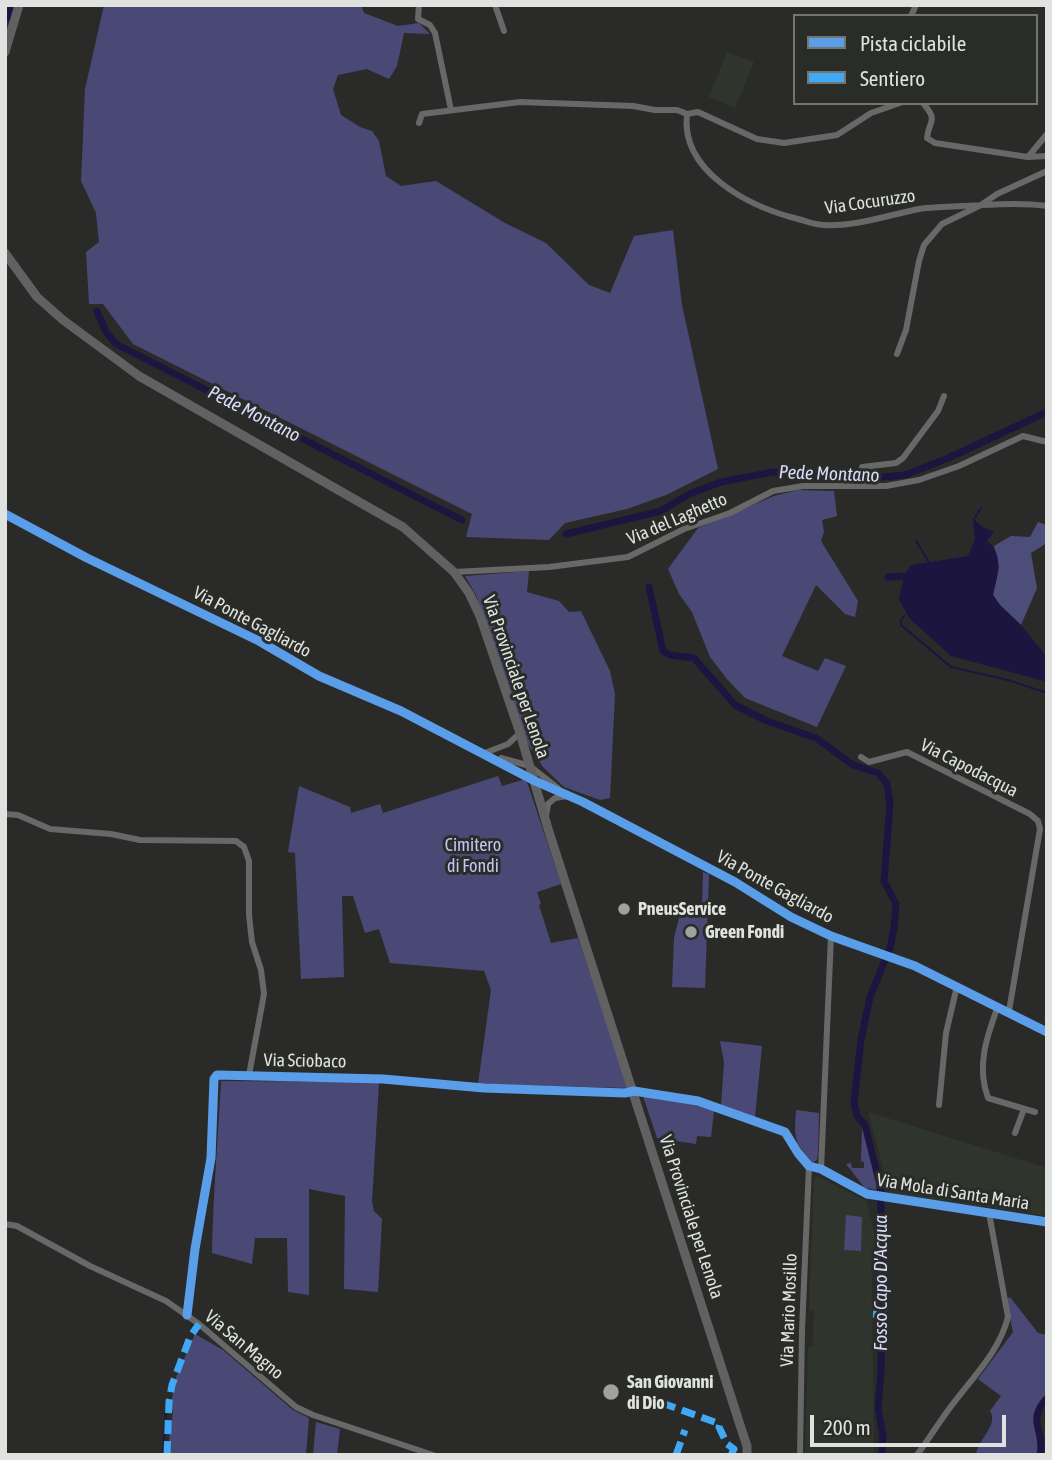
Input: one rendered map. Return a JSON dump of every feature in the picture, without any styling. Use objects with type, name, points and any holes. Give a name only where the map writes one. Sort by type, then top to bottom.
[{"type":"main road","points":[[5,52],[19,5]]},
{"type":"main road","name":"Via Provinciale per Lenola","points":[[5,253],[37,297],[63,320],[139,376],[403,527],[454,572],[469,593],[480,616],[520,733],[749,1452]]},
{"type":"street","points":[[419,5],[418,19],[430,25],[435,33],[451,110]]},
{"type":"street","points":[[495,5],[504,30]]},
{"type":"street","points":[[419,123],[422,114],[520,102],[633,106],[677,110],[687,114],[698,112],[757,139],[784,143],[837,135],[871,113],[894,105]]},
{"type":"street","points":[[925,105],[933,122],[927,138],[934,143],[1028,157],[1047,156]]},
{"type":"street","name":"Via Cocuruzzo","points":[[687,114],[686,127],[697,159],[712,174],[756,205],[786,216],[823,225],[852,223],[922,208],[1009,204],[1047,206]]},
{"type":"street","points":[[1028,157],[1047,134]]},
{"type":"street","points":[[897,354],[906,330],[924,245],[942,224],[1047,171]]},
{"type":"street","points":[[862,485],[860,469],[896,464],[903,458],[938,411],[944,396]]},
{"type":"street","name":"Via del Laghetto","points":[[454,572],[550,567],[628,556],[684,529],[730,513],[773,491],[803,486],[886,486],[919,480],[959,467],[1023,436],[1047,442]]},
{"type":"street","name":"Via Ponte Gagliardo","points":[[5,514],[87,558],[259,641],[319,676],[401,711],[485,753],[725,877],[791,917],[831,936],[891,956],[1047,1032]]},
{"type":"street","points":[[485,753],[508,744],[520,733]]},
{"type":"street","name":"Via Capodacqua","points":[[861,758],[869,762],[907,752],[962,778],[1030,814],[1038,821],[1040,830],[1009,1012]]},
{"type":"street","name":"Via Ponte Gagliardo","points":[[485,753],[530,766],[568,796]]},
{"type":"street","points":[[545,818],[548,804],[555,798],[568,796]]},
{"type":"street","points":[[5,814],[18,815],[50,829],[111,834],[140,840],[236,841],[244,848],[249,861],[252,942],[261,970],[264,994],[249,1075]]},
{"type":"street","points":[[821,1169],[831,936]]},
{"type":"street","points":[[939,1105],[946,1033],[957,986]]},
{"type":"street","points":[[998,1006],[983,1056],[984,1085],[988,1098],[1035,1112]]},
{"type":"street","name":"Via Sciobaco","points":[[187,1315],[211,1158],[214,1079],[217,1075],[383,1079],[484,1088],[625,1093],[634,1091]]},
{"type":"street","points":[[634,1091],[698,1101],[785,1132],[809,1166]]},
{"type":"street","points":[[1015,1133],[1024,1109]]},
{"type":"street","name":"Via Mola di Santa Maria","points":[[809,1166],[821,1169],[867,1194],[1047,1222]]},
{"type":"street","name":"Via Mario Mosillo","points":[[800,1455],[809,1166]]},
{"type":"street","points":[[917,1455],[949,1408],[970,1385],[1004,1332],[1008,1317],[989,1213]]},
{"type":"street","name":"Via San Magno","points":[[5,1224],[17,1226],[90,1266],[166,1301],[187,1315],[296,1407],[433,1455]]},
{"type":"shaded area","points":[[727,52],[754,62],[735,108],[709,97]]},
{"type":"shaded area","points":[[973,518],[981,526],[994,532],[987,541],[993,546],[998,559],[993,595],[1047,657],[1047,682],[951,656],[909,618],[899,599],[904,576],[911,565],[968,556],[975,540]]},
{"type":"shaded area","points":[[1038,522],[1047,525],[1047,543],[1031,553],[1037,588],[1021,625],[993,595],[999,568],[994,546],[1011,536],[1030,537]]},
{"type":"shaded area","points":[[868,1112],[1047,1168],[1047,1216],[890,1193]]},
{"type":"shaded area","points":[[814,1177],[867,1201],[875,1237],[872,1273],[874,1455],[805,1453],[808,1347],[813,1346],[814,1310],[809,1310]]},
{"type":"green space","points":[[104,5],[361,5],[364,13],[398,26],[419,23],[430,34],[404,33],[397,66],[389,79],[367,69],[338,75],[333,89],[341,115],[372,131],[379,141],[386,176],[401,186],[436,181],[505,223],[546,243],[589,285],[610,293],[634,236],[673,230],[682,305],[718,469],[666,495],[627,509],[565,523],[549,540],[466,537],[472,514],[133,344],[103,304],[89,304],[86,252],[99,242],[96,213],[81,181],[85,89]]},
{"type":"green space","points":[[798,490],[834,491],[837,516],[822,520],[824,532],[821,541],[858,601],[855,617],[845,614],[816,585],[782,656],[818,671],[825,658],[846,666],[817,727],[745,698],[727,679],[710,657],[692,612],[679,594],[668,569],[698,528],[774,496]]},
{"type":"green space","points":[[529,571],[527,592],[559,601],[569,612],[581,611],[610,671],[615,694],[610,798],[600,800],[564,787],[543,767],[527,743],[476,595],[465,576]]},
{"type":"green space","name":"Cimitero di Fondi","points":[[498,776],[502,786],[526,779],[561,884],[537,892],[551,943],[578,938],[628,1088],[478,1084],[491,990],[484,971],[390,963],[379,929],[365,933],[353,896],[342,896],[344,977],[301,979],[295,853],[288,852],[299,786],[350,807],[351,813],[380,804],[383,813]]},
{"type":"green space","name":"Green Fondi","points":[[703,872],[709,874],[705,988],[672,987],[674,938],[680,914],[702,909]]},
{"type":"green space","points":[[720,1041],[762,1046],[755,1117],[721,1105],[724,1062]]},
{"type":"green space","points":[[221,1081],[379,1082],[372,1202],[374,1211],[382,1219],[378,1292],[344,1289],[345,1196],[309,1189],[309,1295],[288,1292],[287,1238],[255,1238],[252,1264],[212,1253]]},
{"type":"green space","points":[[643,1096],[697,1103],[714,1111],[711,1137],[697,1136],[696,1144],[657,1138]]},
{"type":"green space","points":[[796,1110],[819,1113],[818,1154],[817,1160],[812,1163],[796,1139]]},
{"type":"green space","points":[[862,1130],[865,1130],[878,1190],[865,1188],[846,1164],[851,1163],[852,1168],[864,1168],[864,1162],[861,1161]]},
{"type":"green space","points":[[846,1215],[862,1217],[861,1251],[844,1250]]},
{"type":"green space","points":[[1010,1297],[1038,1333],[1047,1335],[1047,1395],[1035,1414],[1040,1448],[1038,1455],[976,1455],[992,1422],[990,1411],[1001,1396],[978,1379],[1013,1332],[1006,1299]]},
{"type":"green space","points":[[195,1334],[223,1350],[293,1410],[309,1418],[306,1455],[170,1455],[168,1449],[173,1412],[171,1404],[176,1377]]},
{"type":"green space","points":[[316,1422],[340,1429],[337,1455],[313,1455]]},
{"type":"waterway","points":[[8,18],[10,5]]},
{"type":"waterway","name":"Pede Montano","points":[[97,311],[106,332],[116,344],[462,520]]},
{"type":"waterway","name":"Pede Montano","points":[[566,534],[661,511],[689,494],[721,482],[773,472],[872,478],[905,475],[1047,412]]},
{"type":"waterway","points":[[974,519],[981,508]]},
{"type":"waterway","points":[[916,541],[929,562]]},
{"type":"waterway","points":[[888,577],[904,576]]},
{"type":"waterway","name":"Fosso Capo D'Acqua","points":[[649,587],[663,651],[670,655],[694,658],[735,705],[767,721],[816,738],[853,765],[878,773],[887,784],[890,804],[884,881],[896,904],[894,928],[890,948],[870,997],[861,1040],[854,1103],[857,1116],[865,1125],[880,1185],[883,1251],[878,1408],[883,1436],[882,1455]]},
{"type":"waterway","points":[[904,616],[901,625],[951,667],[1008,680],[1047,693]]},
{"type":"waterway","points":[[1040,1455],[1041,1439],[1037,1414],[1047,1398]]},
{"type":"waterway","points":[[163,1455],[166,1413]]},
{"type":"marked path","points":[[873,1314],[888,1315]]},
{"type":"marked path","points":[[167,1455],[172,1385],[190,1337],[199,1324]]},
{"type":"marked path","points":[[642,1397],[661,1405]]},
{"type":"marked path","points":[[662,1403],[720,1424],[727,1444],[734,1449],[731,1455]]},
{"type":"marked path","points":[[676,1455],[685,1430]]},
{"type":"cycle path","points":[[5,514],[87,558],[259,641],[319,676],[401,711],[535,781],[583,802],[735,882],[791,917],[831,936],[915,966],[1047,1032]]},
{"type":"cycle path","points":[[187,1315],[211,1158],[214,1079],[217,1075],[383,1079],[484,1088],[625,1093],[634,1091],[698,1101],[785,1132],[809,1166],[821,1169],[867,1194],[1047,1222]]},
{"type":"place","name":"PneusService","points":[[624,909]]},
{"type":"place","name":"Green Fondi","points":[[691,932]]},
{"type":"place","name":"San Giovanni di Dio","points":[[611,1392]]}]
